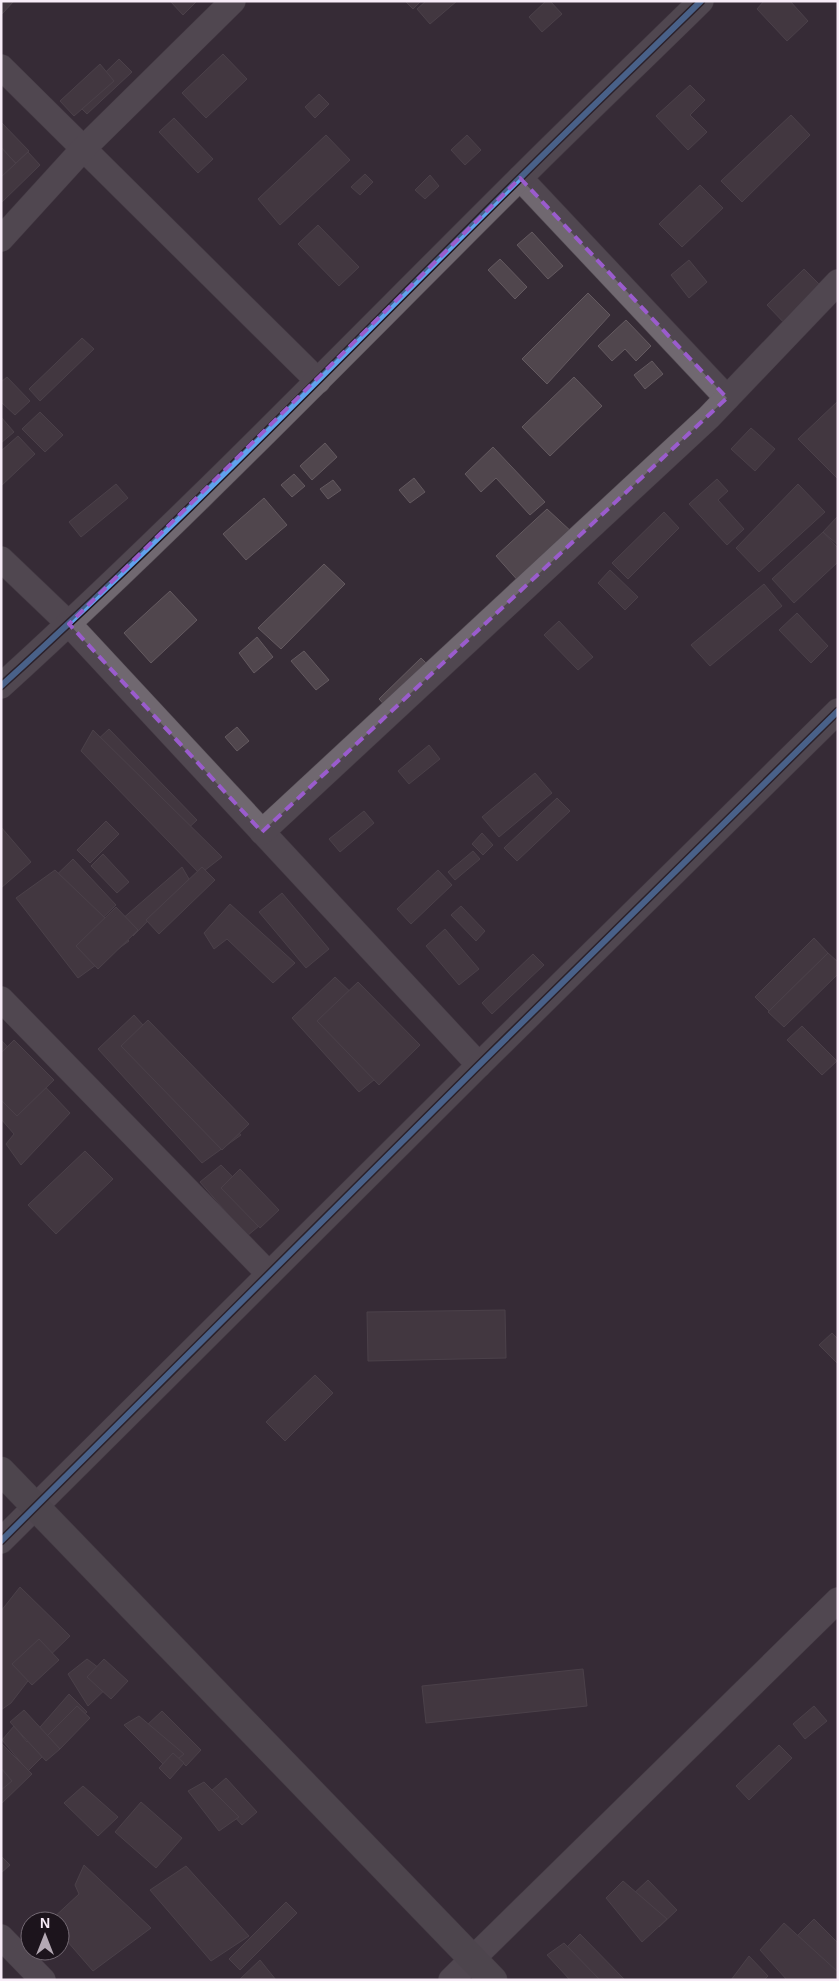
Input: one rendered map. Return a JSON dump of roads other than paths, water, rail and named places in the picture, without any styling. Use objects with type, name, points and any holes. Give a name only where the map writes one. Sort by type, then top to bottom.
[{"type":"street","points":[[1,239],[84,148],[233,1]]},
{"type":"street","points":[[1,686],[69,624],[318,382],[520,178],[701,1]]},
{"type":"street","points":[[1,66],[318,382]]},
{"type":"street","points":[[520,178],[727,398]]},
{"type":"street","points":[[262,832],[727,398],[838,282]]},
{"type":"street","points":[[1,559],[69,624],[479,1065]]},
{"type":"street","points":[[1,1541],[838,711]]},
{"type":"street","points":[[1,999],[269,1274]]},
{"type":"street","points":[[1,1471],[493,1980]]},
{"type":"street","points":[[451,1980],[838,1600]]},
{"type":"street","points":[[1,1937],[43,1980]]}]
